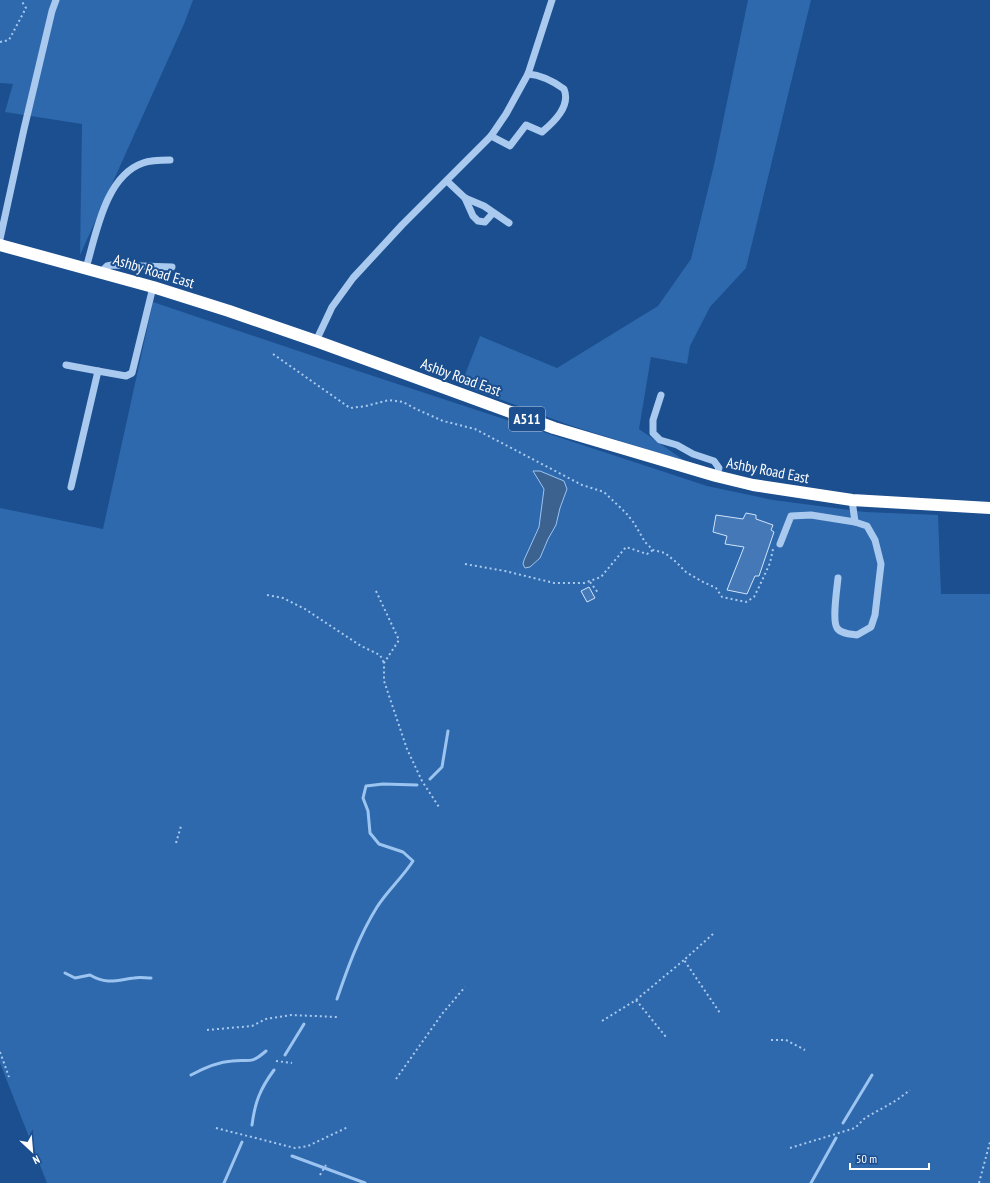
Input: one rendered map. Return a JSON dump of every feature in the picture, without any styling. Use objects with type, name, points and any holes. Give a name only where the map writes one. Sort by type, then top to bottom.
[{"type":"highway","name":"Ashby Road East","points":[[0,245],[152,287],[316,341],[554,428],[716,476],[753,485],[852,500],[990,508]]},
{"type":"street","points":[[0,239],[24,129],[52,11],[56,0]]},
{"type":"street","points":[[316,341],[332,307],[353,278],[402,225],[491,136],[506,114],[528,74],[552,0]]},
{"type":"street","points":[[491,136],[510,146],[526,125],[542,132],[562,111],[566,100],[564,89],[556,83],[538,75],[528,74]]},
{"type":"street","points":[[83,267],[102,212],[115,184],[132,168],[143,162],[170,160]]},
{"type":"street","points":[[447,181],[465,198],[484,206],[509,223]]},
{"type":"street","points":[[465,198],[473,216],[478,222],[485,222],[493,213]]},
{"type":"street","points":[[101,272],[107,266],[112,265],[172,267]]},
{"type":"street","points":[[66,365],[126,376],[132,373],[152,287]]},
{"type":"street","points":[[71,487],[98,371]]},
{"type":"street","points":[[661,395],[653,420],[653,433],[660,440],[677,445],[693,454],[714,461],[719,468],[716,476]]},
{"type":"street","points":[[852,500],[855,522]]},
{"type":"street","points":[[780,544],[791,516],[811,515],[855,522],[867,526],[876,540],[881,564],[875,615],[872,627],[857,636],[842,632],[837,628],[834,621],[838,578]]},
{"type":"path","points":[[0,42],[9,40],[26,8],[21,0]]},
{"type":"path","points":[[273,354],[350,408],[366,406],[389,400],[403,402],[443,421],[475,429],[582,485],[604,492],[626,513],[634,523],[645,542],[653,550],[665,553],[686,572],[716,588],[722,597],[746,602],[754,597],[770,563],[773,549]]},
{"type":"path","points":[[465,564],[506,571],[554,583],[584,583],[601,577],[626,547],[647,554],[653,550]]},
{"type":"path","points":[[590,582],[599,594]]},
{"type":"path","points":[[376,591],[399,640],[384,663]]},
{"type":"path","points":[[267,595],[283,598],[305,609],[361,646],[380,655],[384,663],[384,681],[408,749],[422,781],[439,806]]},
{"type":"path","points":[[176,843],[181,826]]},
{"type":"path","points":[[602,1021],[636,1000],[684,960],[712,934]]},
{"type":"path","points":[[684,960],[720,1013]]},
{"type":"path","points":[[396,1079],[442,1014],[465,987]]},
{"type":"path","points":[[636,1000],[666,1037]]},
{"type":"path","points":[[206,1030],[252,1026],[266,1019],[291,1015],[338,1017]]},
{"type":"path","points":[[771,1040],[786,1040],[805,1050]]},
{"type":"path","points":[[0,1052],[9,1077]]},
{"type":"path","points":[[276,1061],[292,1064]]},
{"type":"path","points":[[790,1148],[855,1128],[865,1118],[897,1100],[910,1090]]},
{"type":"path","points":[[216,1128],[295,1148],[308,1146],[348,1127]]},
{"type":"path","points":[[979,1183],[990,1142]]},
{"type":"path","points":[[320,1175],[326,1165]]},
{"type":"shaded area","points":[[0,0],[193,0],[184,24],[80,255],[82,124],[5,112],[13,84],[0,83]]},
{"type":"shaded area","points":[[748,0],[811,0],[746,268],[710,307],[690,346],[687,364],[651,357],[639,429],[685,461],[572,426],[461,385],[480,336],[557,368],[658,306],[691,259],[714,165]]},
{"type":"shaded area","points":[[153,302],[707,486],[773,500],[865,512],[938,515],[941,594],[990,594],[990,1183],[47,1183],[0,1063],[0,508],[103,529]]},
{"type":"shaded area","points":[[533,471],[540,471],[564,481],[567,489],[556,525],[540,558],[530,567],[525,568],[523,564],[524,560],[539,527],[544,489]]},
{"type":"building","points":[[746,513],[756,515],[756,519],[773,525],[771,530],[774,532],[759,576],[755,576],[747,594],[727,590],[744,547],[725,544],[727,536],[713,532],[716,515],[743,519]]},
{"type":"building","points":[[589,587],[595,598],[587,602],[581,591]]},
{"type":"waterway","points":[[430,779],[442,767],[448,731]]},
{"type":"waterway","points":[[337,999],[354,952],[377,907],[413,861],[403,852],[379,844],[370,833],[368,811],[363,798],[366,786],[383,784],[417,785]]},
{"type":"waterway","points":[[65,973],[75,978],[90,975],[107,981],[151,978]]},
{"type":"waterway","points":[[285,1055],[304,1024]]},
{"type":"waterway","points":[[191,1075],[216,1064],[232,1061],[253,1060],[266,1051]]},
{"type":"waterway","points":[[252,1125],[259,1096],[265,1083],[274,1070]]},
{"type":"waterway","points":[[843,1123],[872,1075]]},
{"type":"waterway","points":[[811,1183],[836,1138]]},
{"type":"waterway","points":[[224,1183],[242,1142]]},
{"type":"waterway","points":[[292,1156],[365,1183]]}]
